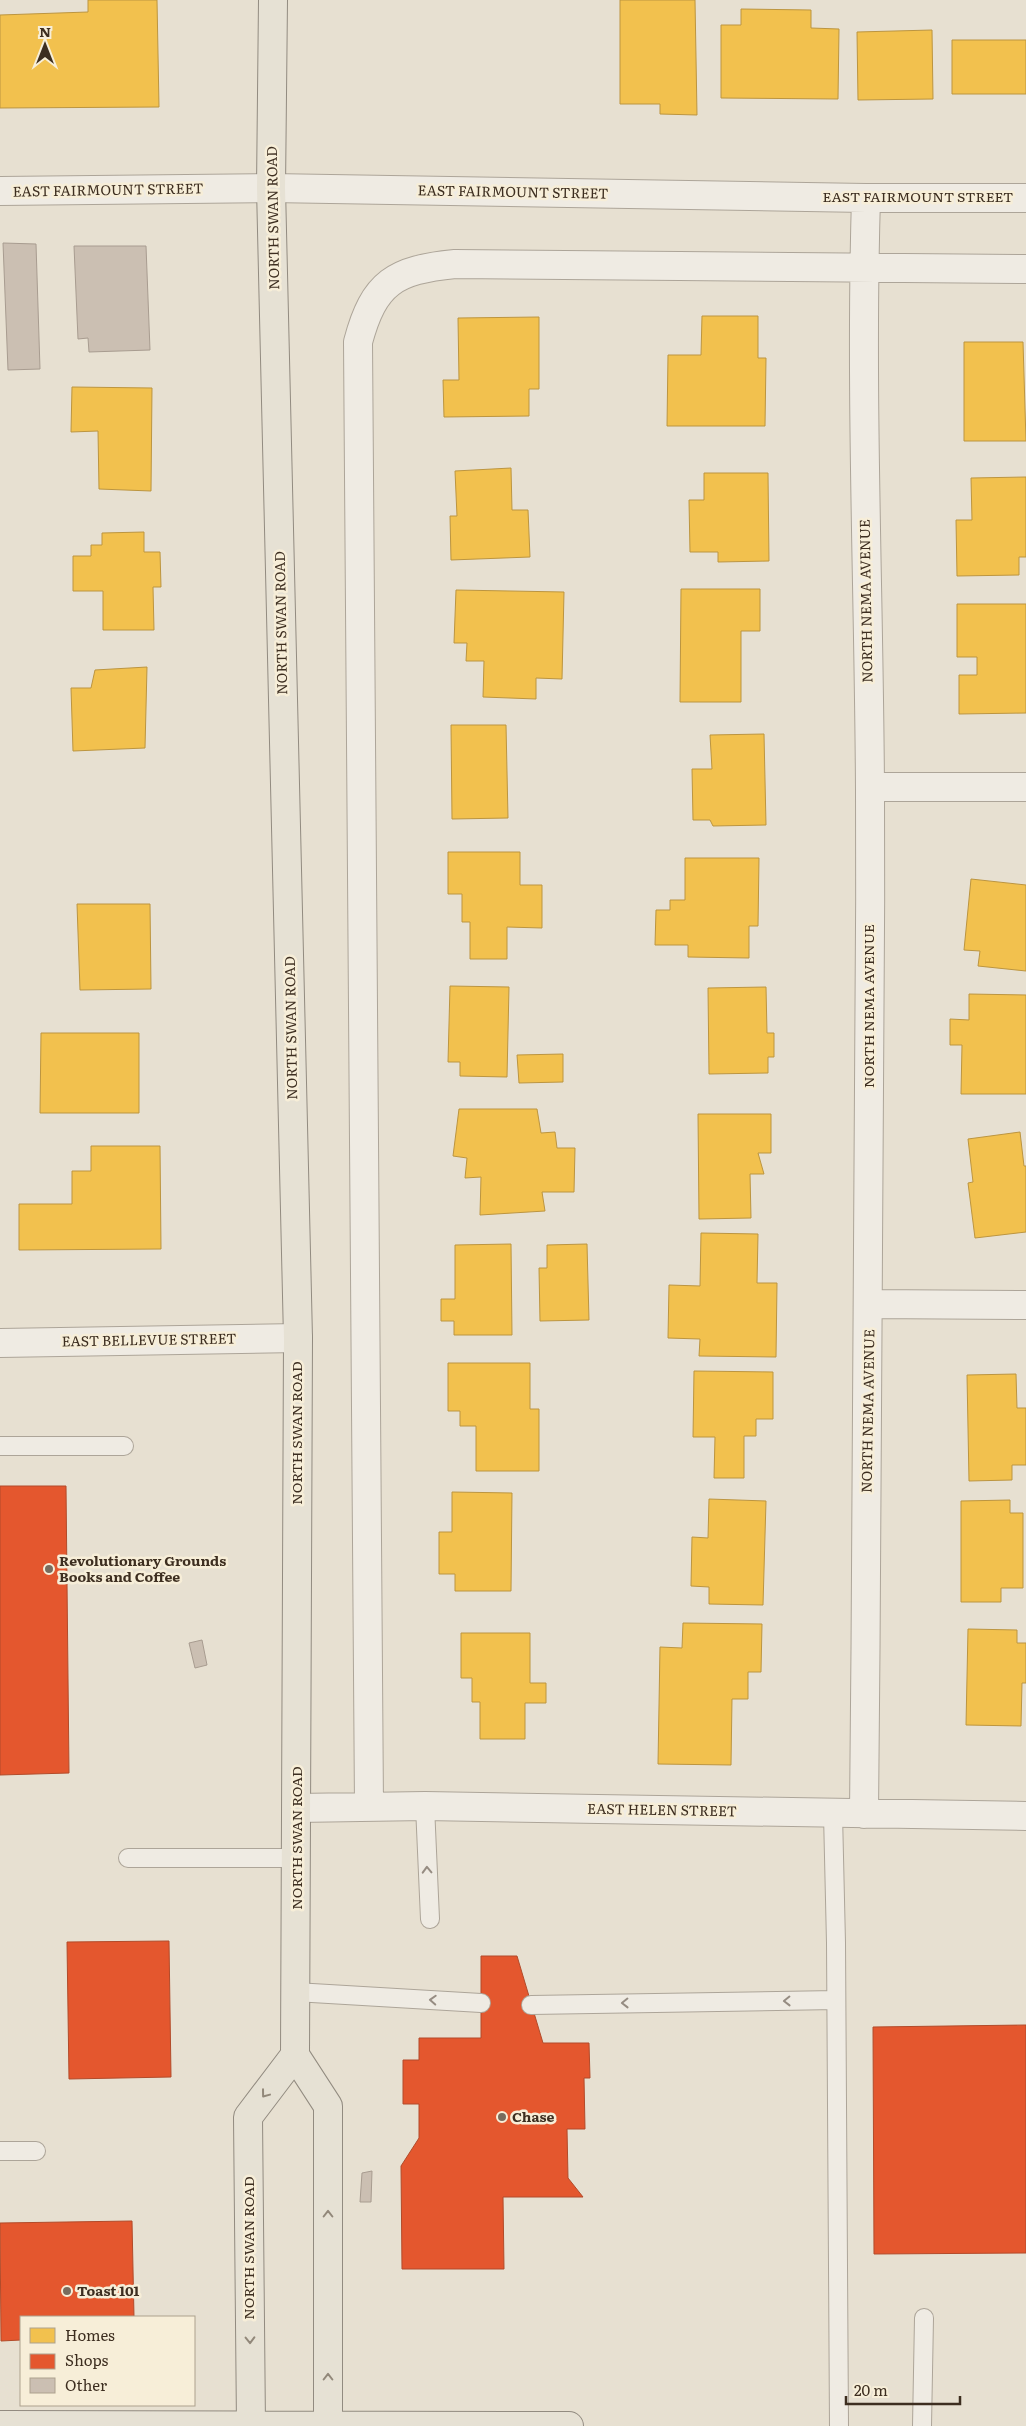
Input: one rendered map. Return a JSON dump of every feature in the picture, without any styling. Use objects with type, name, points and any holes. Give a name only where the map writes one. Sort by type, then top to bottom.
[{"type":"main road","name":"NORTH SWAN ROAD","points":[[251,2425],[248,2118],[295,2055],[297,1858],[298,1338],[271,188],[273,0]]},
{"type":"main road","points":[[295,2055],[328,2106],[328,2426]]},
{"type":"main road","points":[[0,2425],[569,2426]]},
{"type":"street","name":"EAST FAIRMOUNT STREET","points":[[0,191],[271,188],[866,198],[1026,198]]},
{"type":"street","name":"NORTH NEMA AVENUE","points":[[864,1814],[869,1304],[870,787],[864,512],[864,268],[866,198]]},
{"type":"street","points":[[369,1807],[358,342],[369,307],[394,278],[420,268],[455,264],[1026,269]]},
{"type":"street","points":[[870,787],[1026,788]]},
{"type":"street","points":[[869,1304],[1026,1305]]},
{"type":"street","name":"EAST BELLEVUE STREET","points":[[0,1343],[298,1338]]},
{"type":"street","name":"EAST HELEN STREET","points":[[297,1808],[425,1806],[1026,1816]]},
{"type":"lane","points":[[0,1446],[124,1446]]},
{"type":"lane","points":[[425,1806],[430,1919]]},
{"type":"lane","points":[[833,1814],[839,2426]]},
{"type":"lane","points":[[128,1858],[297,1858]]},
{"type":"lane","points":[[295,1992],[481,2003]]},
{"type":"lane","points":[[531,2005],[836,2000]]},
{"type":"lane","points":[[0,2151],[36,2151]]},
{"type":"lane","points":[[922,2426],[924,2318]]},
{"type":"building: Homes","points":[[88,0],[157,0],[159,107],[0,108],[0,15],[88,12]]},
{"type":"building: Homes","points":[[620,0],[695,0],[697,115],[660,114],[660,104],[620,104]]},
{"type":"building: Homes","points":[[741,9],[811,10],[811,28],[839,29],[838,99],[721,98],[721,25],[741,25]]},
{"type":"building: Homes","points":[[932,30],[933,99],[858,100],[857,32]]},
{"type":"building: Homes","points":[[952,40],[1026,40],[1026,94],[952,94]]},
{"type":"building: Homes","points":[[702,316],[758,316],[758,358],[766,358],[765,426],[667,426],[668,355],[701,355]]},
{"type":"building: Homes","points":[[539,317],[539,389],[529,389],[529,416],[444,417],[443,380],[459,380],[458,318]]},
{"type":"building: Homes","points":[[964,342],[1023,342],[1026,441],[964,441]]},
{"type":"building: Homes","points":[[72,387],[152,388],[151,491],[99,489],[98,431],[71,432]]},
{"type":"building: Homes","points":[[511,468],[512,510],[528,510],[530,557],[451,560],[450,516],[457,516],[455,471]]},
{"type":"building: Homes","points":[[704,473],[768,473],[769,561],[718,562],[718,552],[690,552],[689,500],[704,500]]},
{"type":"building: Homes","points":[[1026,477],[1026,557],[1019,557],[1019,575],[957,576],[956,520],[972,520],[971,478]]},
{"type":"building: Homes","points":[[144,532],[144,552],[160,552],[161,587],[153,587],[154,630],[103,630],[103,591],[73,591],[73,556],[91,556],[91,545],[102,545],[102,533]]},
{"type":"building: Homes","points":[[681,589],[760,589],[760,631],[741,631],[741,702],[680,702]]},
{"type":"building: Homes","points":[[456,590],[564,592],[562,679],[536,678],[536,699],[483,697],[484,661],[466,661],[467,643],[454,643]]},
{"type":"building: Homes","points":[[957,604],[1026,604],[1026,713],[959,714],[959,675],[977,675],[977,657],[957,657]]},
{"type":"building: Homes","points":[[147,667],[145,748],[73,751],[71,688],[91,688],[95,670]]},
{"type":"building: Homes","points":[[451,725],[506,725],[508,818],[452,819]]},
{"type":"building: Homes","points":[[764,734],[766,825],[713,826],[710,820],[693,820],[692,769],[712,769],[710,735]]},
{"type":"building: Homes","points":[[448,852],[520,852],[520,885],[542,885],[542,928],[507,927],[507,959],[470,959],[470,922],[462,922],[462,894],[448,894]]},
{"type":"building: Homes","points":[[685,858],[759,858],[758,926],[749,926],[749,958],[688,957],[688,945],[655,945],[656,910],[670,910],[670,900],[685,900]]},
{"type":"building: Homes","points":[[971,879],[1026,885],[1026,971],[978,966],[980,951],[964,950]]},
{"type":"building: Homes","points":[[77,904],[150,904],[151,989],[80,990]]},
{"type":"building: Homes","points":[[450,986],[509,987],[507,1077],[460,1076],[460,1062],[448,1062]]},
{"type":"building: Homes","points":[[766,987],[767,1033],[774,1033],[774,1057],[768,1057],[768,1073],[709,1074],[708,988]]},
{"type":"building: Homes","points":[[969,994],[1026,995],[1026,1094],[961,1094],[962,1045],[950,1045],[950,1019],[969,1020]]},
{"type":"building: Homes","points":[[41,1033],[139,1033],[139,1113],[40,1113]]},
{"type":"building: Homes","points":[[563,1054],[563,1082],[519,1083],[517,1055]]},
{"type":"building: Homes","points":[[459,1109],[537,1109],[541,1133],[555,1132],[557,1148],[575,1148],[574,1192],[542,1192],[545,1211],[480,1215],[481,1177],[465,1178],[467,1158],[453,1156]]},
{"type":"building: Homes","points":[[698,1114],[771,1114],[771,1153],[758,1153],[764,1174],[750,1174],[751,1218],[699,1219]]},
{"type":"building: Homes","points":[[1020,1132],[1024,1166],[1026,1166],[1026,1232],[975,1238],[968,1183],[973,1182],[968,1139]]},
{"type":"building: Homes","points":[[91,1146],[160,1146],[161,1249],[19,1250],[19,1204],[72,1204],[72,1171],[91,1171]]},
{"type":"building: Homes","points":[[701,1233],[758,1234],[757,1283],[777,1283],[776,1357],[699,1356],[700,1339],[668,1338],[669,1285],[700,1286]]},
{"type":"building: Homes","points":[[511,1244],[512,1335],[454,1335],[454,1321],[441,1321],[441,1299],[455,1299],[455,1245]]},
{"type":"building: Homes","points":[[587,1244],[589,1320],[540,1321],[539,1268],[547,1268],[547,1245]]},
{"type":"building: Homes","points":[[448,1363],[530,1363],[530,1409],[539,1409],[539,1471],[476,1471],[476,1426],[460,1426],[460,1411],[448,1411]]},
{"type":"building: Homes","points":[[694,1371],[773,1372],[773,1419],[756,1419],[756,1436],[744,1436],[744,1478],[714,1478],[715,1437],[693,1437]]},
{"type":"building: Homes","points":[[1016,1374],[1017,1408],[1026,1408],[1026,1465],[1012,1465],[1012,1480],[969,1481],[967,1375]]},
{"type":"building: Homes","points":[[452,1492],[512,1493],[511,1591],[455,1591],[455,1574],[439,1574],[439,1532],[452,1532]]},
{"type":"building: Homes","points":[[709,1499],[766,1501],[763,1605],[709,1604],[709,1587],[691,1586],[692,1537],[708,1538]]},
{"type":"building: Homes","points":[[1010,1500],[1010,1513],[1023,1513],[1023,1588],[1001,1588],[1001,1602],[961,1602],[961,1501]]},
{"type":"building: Homes","points":[[683,1623],[762,1624],[761,1672],[748,1672],[748,1699],[732,1699],[731,1765],[658,1764],[660,1647],[682,1648]]},
{"type":"building: Homes","points":[[968,1629],[1017,1630],[1017,1643],[1026,1643],[1026,1683],[1022,1683],[1021,1726],[966,1725]]},
{"type":"building: Homes","points":[[461,1633],[530,1633],[530,1683],[546,1683],[546,1703],[525,1703],[525,1739],[480,1739],[480,1702],[472,1702],[472,1678],[461,1678]]},
{"type":"building: Shops","points":[[0,1486],[66,1486],[69,1773],[0,1775]]},
{"type":"building: Shops","points":[[169,1941],[171,2077],[69,2079],[67,1942]]},
{"type":"building: Shops","name":"Chase","points":[[481,1956],[517,1956],[543,2043],[589,2043],[590,2078],[584,2078],[585,2129],[567,2129],[568,2178],[583,2197],[503,2197],[504,2269],[402,2269],[401,2166],[419,2138],[419,2104],[403,2104],[403,2060],[419,2060],[419,2038],[481,2038]]},
{"type":"building: Shops","points":[[1026,2025],[1026,2253],[874,2254],[873,2027]]},
{"type":"building: Shops","name":"Toast 101","points":[[132,2221],[134,2316],[20,2316],[20,2340],[1,2341],[0,2223]]},
{"type":"building: Other","points":[[3,243],[36,244],[40,369],[8,370]]},
{"type":"building: Other","points":[[74,246],[146,246],[150,350],[89,352],[88,338],[78,339]]},
{"type":"building: Other","points":[[202,1640],[207,1665],[195,1668],[189,1643]]},
{"type":"building: Other","points":[[372,2171],[371,2202],[360,2202],[362,2173]]},
{"type":"place","name":"Revolutionary Grounds Books and Coffee","points":[[49,1569]]},
{"type":"place","name":"Chase","points":[[502,2117]]},
{"type":"place","name":"Toast 101","points":[[67,2291]]}]
